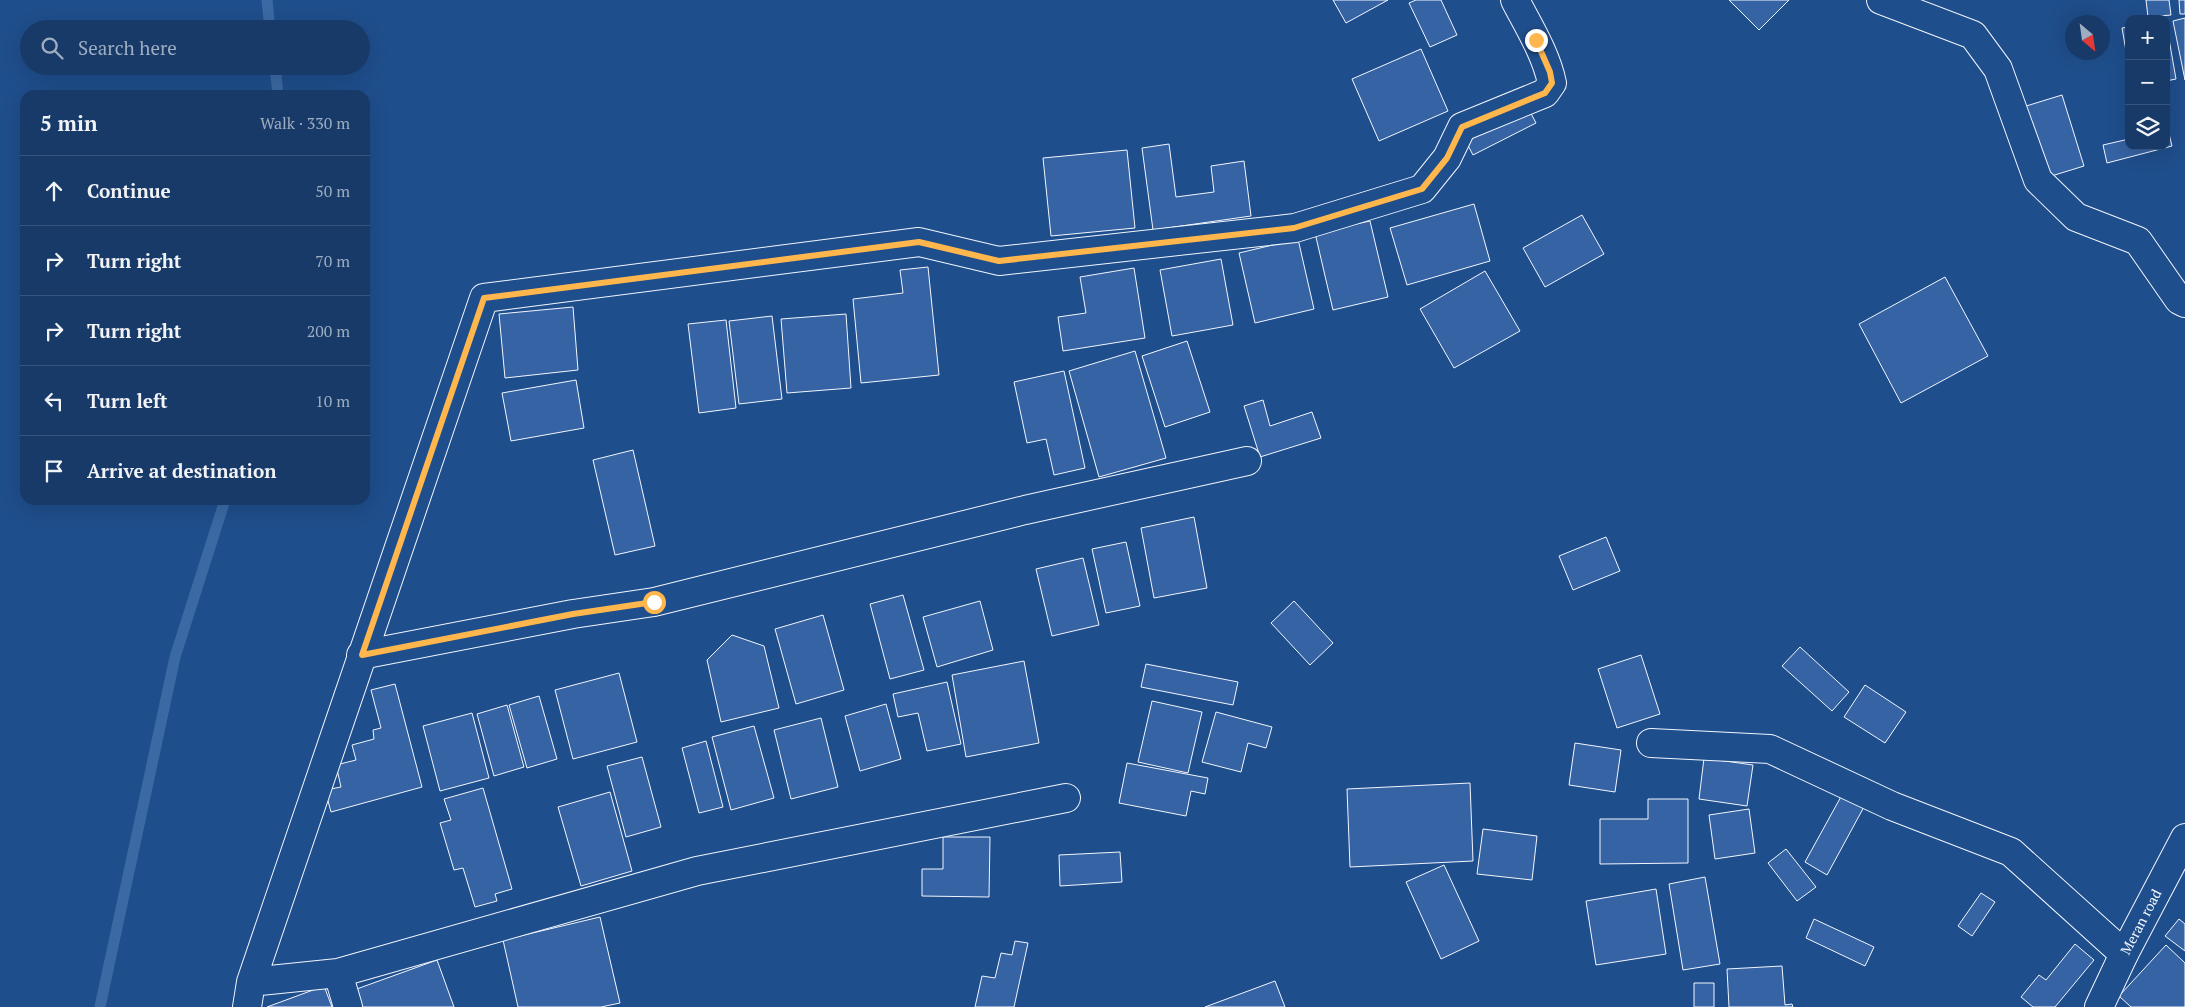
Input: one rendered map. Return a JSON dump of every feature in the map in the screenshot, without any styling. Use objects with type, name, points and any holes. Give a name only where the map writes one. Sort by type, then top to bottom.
[{"type":"street","points":[[249,994],[484,298],[919,242],[999,261],[1294,228],[1422,189],[1447,158],[1462,127],[1545,93],[1552,83],[1550,72],[1515,0]]},
{"type":"street","points":[[1881,0],[1973,35],[1998,69],[2038,180],[2076,217],[2138,241],[2179,300],[2185,303]]},
{"type":"street","points":[[362,655],[573,614],[654,602],[1025,510],[1247,461]]},
{"type":"street","points":[[1651,743],[1770,749],[1892,806],[2011,852],[2124,954]]},
{"type":"street","points":[[249,994],[338,973],[697,871],[1066,798]]},
{"type":"street","name":"Meran road","points":[[2099,1007],[2124,954],[2185,838]]},
{"type":"street","points":[[338,973],[348,1007]]},
{"type":"building","points":[[1333,0],[1388,0],[1346,23]]},
{"type":"building","points":[[1416,0],[1441,0],[1457,35],[1430,47],[1409,3]]},
{"type":"building","points":[[1729,0],[1789,0],[1759,30]]},
{"type":"building","points":[[2146,0],[2169,0],[2171,15],[2148,15]]},
{"type":"building","points":[[2179,0],[2185,0],[2185,14],[2180,14]]},
{"type":"building","points":[[2185,18],[2185,80],[2173,21]]},
{"type":"building","points":[[2122,28],[2125,28],[2125,45]]},
{"type":"building","points":[[2170,45],[2176,79],[2170,80]]},
{"type":"building","points":[[1421,49],[1448,111],[1379,141],[1352,79]]},
{"type":"building","points":[[2062,95],[2084,166],[2045,178],[2023,107]]},
{"type":"building","points":[[1525,102],[1536,123],[1473,155],[1462,134]]},
{"type":"building","points":[[2125,140],[2125,150],[2157,150],[2107,163],[2103,145]]},
{"type":"building","points":[[1169,144],[1176,197],[1214,192],[1211,166],[1244,161],[1251,216],[1153,230],[1142,148]]},
{"type":"building","points":[[1127,150],[1135,228],[1051,236],[1043,158]]},
{"type":"building","points":[[1474,204],[1490,261],[1407,285],[1390,228]]},
{"type":"building","points":[[1582,215],[1604,254],[1545,287],[1523,248]]},
{"type":"building","points":[[1370,221],[1388,297],[1333,310],[1315,233]]},
{"type":"building","points":[[1298,239],[1314,309],[1255,323],[1239,253]]},
{"type":"building","points":[[1221,259],[1233,325],[1172,336],[1160,270]]},
{"type":"building","points":[[928,267],[939,375],[861,383],[853,299],[903,293],[900,270]]},
{"type":"building","points":[[1134,268],[1145,338],[1063,351],[1058,317],[1086,313],[1080,277]]},
{"type":"building","points":[[1485,271],[1520,331],[1454,368],[1420,309]]},
{"type":"building","points":[[1945,277],[1988,356],[1901,403],[1859,324]]},
{"type":"building","points":[[573,307],[578,370],[505,378],[499,314]]},
{"type":"building","points":[[846,314],[851,388],[787,393],[781,319]]},
{"type":"building","points":[[772,316],[782,399],[739,404],[729,321]]},
{"type":"building","points":[[726,320],[736,408],[699,413],[688,324]]},
{"type":"building","points":[[1187,341],[1210,412],[1165,427],[1142,356]]},
{"type":"building","points":[[1135,351],[1166,458],[1099,477],[1069,371]]},
{"type":"building","points":[[1064,371],[1085,468],[1054,475],[1046,439],[1027,443],[1014,382]]},
{"type":"building","points":[[576,380],[584,428],[511,441],[502,393]]},
{"type":"building","points":[[1263,400],[1270,426],[1312,412],[1321,438],[1260,457],[1244,406]]},
{"type":"building","points":[[633,450],[655,546],[615,555],[593,460]]},
{"type":"building","points":[[1194,517],[1207,588],[1154,598],[1141,528]]},
{"type":"building","points":[[1606,537],[1620,571],[1573,590],[1559,556]]},
{"type":"building","points":[[1126,542],[1140,606],[1106,613],[1092,549]]},
{"type":"building","points":[[1083,558],[1099,625],[1052,636],[1036,569]]},
{"type":"building","points":[[903,595],[924,670],[890,679],[870,604]]},
{"type":"building","points":[[980,601],[993,650],[937,667],[923,617]]},
{"type":"building","points":[[1294,601],[1333,643],[1310,665],[1271,623]]},
{"type":"building","points":[[823,615],[844,690],[796,704],[775,629]]},
{"type":"building","points":[[732,635],[764,646],[779,708],[721,722],[707,660]]},
{"type":"building","points":[[1800,647],[1849,692],[1832,711],[1782,666]]},
{"type":"building","points":[[1641,655],[1660,714],[1617,728],[1598,669]]},
{"type":"building","points":[[1024,661],[1039,743],[966,757],[952,675]]},
{"type":"building","points":[[1146,664],[1238,682],[1233,705],[1141,687]]},
{"type":"building","points":[[619,673],[637,742],[573,759],[555,690]]},
{"type":"building","points":[[947,682],[961,744],[927,751],[918,713],[898,717],[893,694]]},
{"type":"building","points":[[395,684],[422,787],[331,812],[325,790],[341,787],[336,765],[356,760],[352,745],[374,739],[373,730],[381,728],[371,690]]},
{"type":"building","points":[[1865,685],[1906,712],[1885,743],[1844,717]]},
{"type":"building","points":[[539,696],[557,759],[527,768],[509,705]]},
{"type":"building","points":[[1152,701],[1202,712],[1188,773],[1138,762]]},
{"type":"building","points":[[886,704],[901,759],[860,771],[845,716]]},
{"type":"building","points":[[507,705],[524,767],[494,776],[477,714]]},
{"type":"building","points":[[1216,712],[1272,727],[1266,748],[1248,743],[1241,772],[1202,762]]},
{"type":"building","points":[[472,713],[489,778],[440,791],[423,726]]},
{"type":"building","points":[[821,718],[838,787],[791,799],[774,730]]},
{"type":"building","points":[[754,726],[774,798],[731,810],[712,737]]},
{"type":"building","points":[[706,741],[723,807],[699,813],[682,748]]},
{"type":"building","points":[[1575,743],[1621,750],[1615,792],[1569,785]]},
{"type":"building","points":[[642,757],[661,827],[626,837],[607,766]]},
{"type":"building","points":[[1704,758],[1753,765],[1747,806],[1699,799]]},
{"type":"building","points":[[1127,763],[1208,778],[1205,794],[1191,791],[1186,816],[1119,803]]},
{"type":"building","points":[[1470,783],[1473,861],[1350,867],[1347,789]]},
{"type":"building","points":[[483,788],[512,889],[495,894],[497,901],[475,907],[463,868],[454,870],[440,823],[451,820],[444,799]]},
{"type":"building","points":[[610,792],[632,871],[581,886],[558,807]]},
{"type":"building","points":[[1843,793],[1865,805],[1827,875],[1805,862]]},
{"type":"building","points":[[1648,799],[1688,799],[1688,863],[1600,864],[1600,819],[1648,819]]},
{"type":"building","points":[[1749,809],[1755,853],[1715,859],[1709,815]]},
{"type":"building","points":[[1483,829],[1537,836],[1532,880],[1477,874]]},
{"type":"building","points":[[943,837],[990,837],[989,897],[922,896],[922,869],[943,869]]},
{"type":"building","points":[[1786,849],[1816,887],[1797,901],[1768,863]]},
{"type":"building","points":[[1120,852],[1122,882],[1060,886],[1059,855]]},
{"type":"building","points":[[1444,865],[1479,941],[1441,959],[1406,882]]},
{"type":"building","points":[[1705,877],[1720,964],[1683,970],[1669,884]]},
{"type":"building","points":[[1656,889],[1666,954],[1596,965],[1586,901]]},
{"type":"building","points":[[1981,893],[1995,902],[1972,936],[1958,926]]},
{"type":"building","points":[[600,917],[620,1003],[601,1007],[518,1007],[503,940]]},
{"type":"building","points":[[1814,919],[1874,947],[1865,966],[1806,938]]},
{"type":"building","points":[[2179,919],[2185,924],[2185,951],[2165,936]]},
{"type":"building","points":[[1015,941],[1028,943],[1014,1007],[975,1007],[982,976],[995,978],[1001,953],[1012,955]]},
{"type":"building","points":[[2075,944],[2094,960],[2055,1007],[2033,1007],[2021,997],[2039,975],[2046,980]]},
{"type":"building","points":[[2166,945],[2185,963],[2185,1007],[2131,1007],[2119,996]]},
{"type":"building","points":[[437,960],[454,1007],[360,1007],[354,990]]},
{"type":"building","points":[[1782,966],[1785,1005],[1792,1004],[1793,1007],[1729,1007],[1727,969]]},
{"type":"building","points":[[1275,981],[1285,1007],[1205,1007]]},
{"type":"building","points":[[1694,983],[1714,983],[1714,1007],[1694,1007]]},
{"type":"building","points":[[324,986],[332,1007],[267,1007]]},
{"type":"waterway","points":[[267,0],[269,20]]},
{"type":"waterway","points":[[276,75],[277,90]]},
{"type":"waterway","points":[[100,1007],[175,657],[223,505]]},
{"type":"route","points":[[654,602],[573,614],[362,655],[484,298],[919,242],[999,261],[1294,228],[1422,189],[1447,158],[1462,127],[1545,93],[1552,83],[1550,72],[1536,40]]}]
